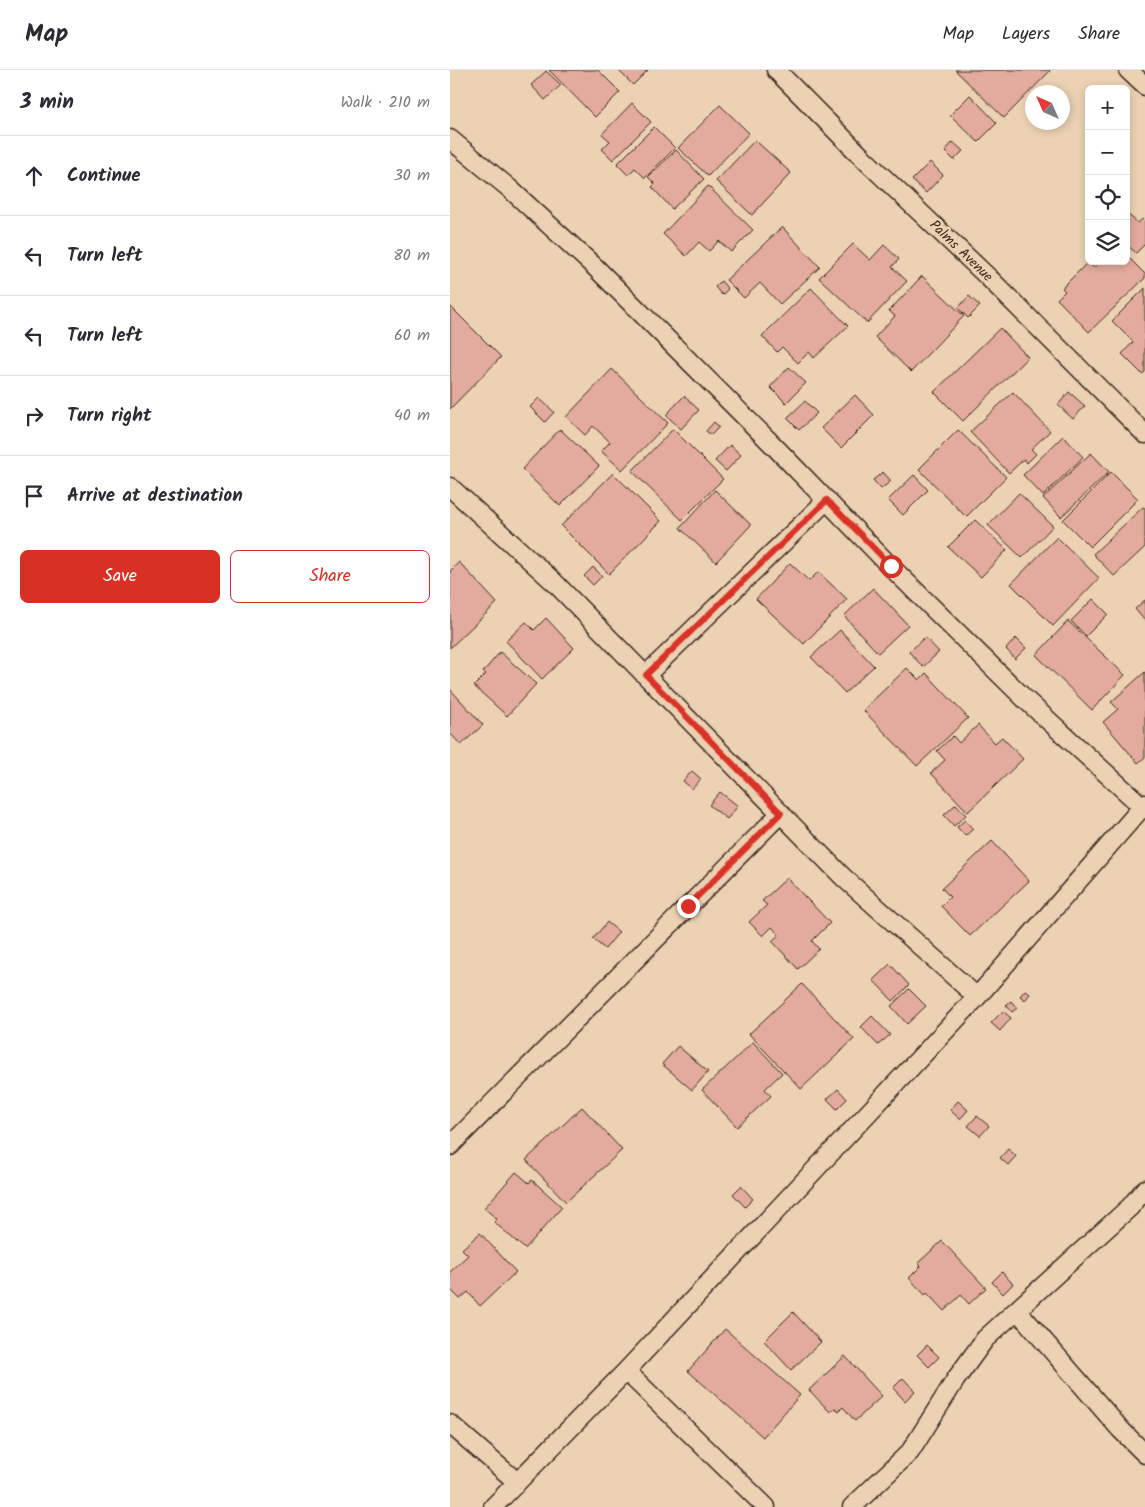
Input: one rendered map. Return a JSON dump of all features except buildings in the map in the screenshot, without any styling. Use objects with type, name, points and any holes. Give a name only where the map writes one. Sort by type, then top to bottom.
[{"type":"street","name":"Palms Avenue","points":[[776,70],[863,158],[989,278],[1145,434]]},
{"type":"street","points":[[1128,70],[1145,86]]},
{"type":"street","points":[[451,142],[508,188],[596,268],[650,320],[891,566],[1026,700],[1144,807],[977,997],[626,1371],[493,1507]]},
{"type":"street","points":[[450,487],[554,582],[843,877],[977,997]]},
{"type":"street","points":[[646,675],[827,500]]},
{"type":"street","points":[[450,1146],[781,813]]},
{"type":"street","points":[[852,1507],[910,1452],[956,1379],[985,1339],[1130,1207],[1145,1189]]},
{"type":"street","points":[[1018,1310],[1121,1430],[1145,1454]]},
{"type":"street","points":[[626,1371],[766,1507]]},
{"type":"street","points":[[450,1424],[517,1482]]},
{"type":"route","points":[[688,906],[781,813],[646,675],[827,500],[891,566]]}]
